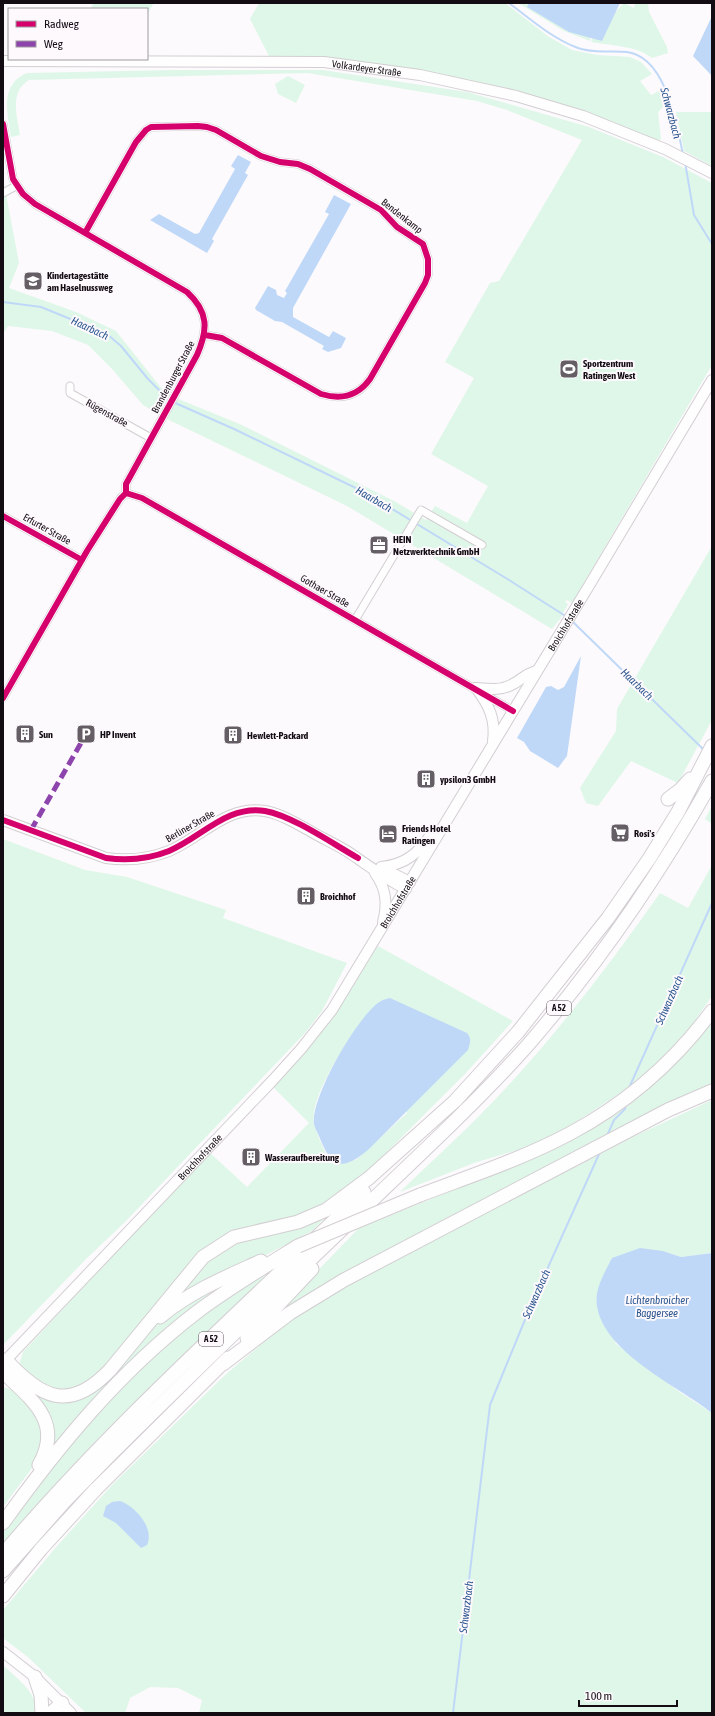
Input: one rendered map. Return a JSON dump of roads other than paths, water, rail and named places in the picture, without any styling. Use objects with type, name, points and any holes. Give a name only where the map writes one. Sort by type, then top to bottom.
[{"type":"highway","name":"A 52","points":[[3,1554],[103,1444],[369,1187],[425,1129],[455,1101],[518,1032],[608,918],[649,859],[678,812],[701,763],[712,746]]},
{"type":"highway","points":[[668,799],[680,790],[694,774],[701,763]]},
{"type":"highway","name":"A 52","points":[[3,1572],[65,1501],[115,1449],[368,1204],[435,1142],[495,1080],[560,1006],[593,965],[636,904],[682,832],[712,781]]},
{"type":"highway","points":[[136,1338],[176,1304],[214,1281],[420,1195],[533,1151],[568,1134],[616,1106],[630,1096],[677,1053],[712,1011]]},
{"type":"highway","points":[[223,1364],[290,1314],[344,1280],[625,1134],[668,1110],[712,1091]]},
{"type":"highway","points":[[4,1365],[40,1391],[53,1395],[70,1396],[85,1391],[97,1384],[194,1267],[219,1246],[234,1237],[298,1222],[326,1210],[368,1178],[425,1129]]},
{"type":"highway","points":[[3,1596],[28,1564],[96,1489],[223,1364],[351,1228],[368,1204]]},
{"type":"highway","points":[[3,1523],[23,1495],[76,1428],[117,1383],[154,1348],[228,1290],[298,1246]]},
{"type":"highway","points":[[4,1365],[20,1388],[42,1412],[47,1425],[48,1437],[46,1453],[23,1495]]},
{"type":"highway","points":[[3,1384],[20,1388]]},
{"type":"highway","points":[[3,1585],[28,1564]]},
{"type":"highway","points":[[35,1677],[42,1702],[42,1713]]},
{"type":"highway","points":[[51,1713],[66,1709]]},
{"type":"main road","name":"Volkardeyer Straße","points":[[3,61],[324,62],[420,75],[516,96],[575,114],[644,140],[676,154],[712,173]]},
{"type":"main road","name":"Broichhofstraße","points":[[4,1365],[302,1049],[332,1010],[536,671],[574,614],[712,380]]},
{"type":"main road","points":[[476,688],[498,689],[510,686],[525,675],[536,671]]},
{"type":"main road","points":[[476,688],[488,706],[494,720],[492,743]]},
{"type":"main road","name":"Berliner Straße","points":[[3,820],[106,858],[123,860],[144,858],[169,850],[226,817],[241,811],[256,810],[267,812],[294,822],[408,886]]},
{"type":"main road","points":[[381,929],[385,913],[386,899],[377,869],[402,863],[422,846],[432,832],[443,825]]},
{"type":"main road","points":[[3,1652],[35,1677],[66,1709]]},
{"type":"street","points":[[3,124],[13,179],[16,186],[3,193]]},
{"type":"street","name":"Bendenkamp","points":[[85,233],[121,168],[146,130],[158,126],[198,126],[216,130],[261,156],[280,162],[298,164],[310,169],[381,210],[398,227],[417,240],[424,247],[428,267],[425,283],[370,379],[363,389],[356,394],[339,397],[321,394],[222,338],[205,334]]},
{"type":"street","name":"Brandenburger Straße","points":[[3,698],[82,560],[120,499],[126,493],[126,484],[197,355],[205,334],[205,325],[201,309],[187,292],[35,204],[16,186]]},
{"type":"street","name":"Rügenstraße","points":[[70,386],[70,393],[151,438]]},
{"type":"street","name":"Gothaer Straße","points":[[126,493],[142,498],[513,710]]},
{"type":"street","name":"Gothaer Straße","points":[[356,620],[421,510],[482,545]]},
{"type":"street","name":"Erfurter Straße","points":[[3,516],[82,560]]},
{"type":"water","points":[[529,3],[620,3],[602,41],[569,32],[527,7]]},
{"type":"water","points":[[712,16],[712,76],[693,56]]},
{"type":"water","points":[[238,155],[251,162],[245,173],[248,175],[212,239],[214,241],[207,253],[150,220],[159,214],[195,234],[199,233],[235,169],[231,166]]},
{"type":"water","points":[[334,195],[351,204],[293,308],[293,317],[329,337],[333,331],[346,338],[341,348],[328,352],[322,349],[324,346],[282,322],[275,321],[255,308],[268,286],[276,290],[277,295],[284,298],[287,293],[285,291],[329,214],[325,212]]},
{"type":"water","points":[[581,656],[567,756],[558,768],[530,751],[524,742],[517,738],[546,687],[551,686],[558,690],[564,687]]},
{"type":"water","points":[[390,998],[467,1033],[470,1039],[468,1050],[368,1150],[353,1161],[340,1164],[335,1162],[330,1157],[326,1150],[314,1124],[315,1112],[328,1077],[349,1038],[372,1009],[384,999]]},
{"type":"water","name":"Lichtenbroicher Baggersee","points":[[640,1248],[663,1251],[681,1257],[712,1253],[712,1413],[644,1367],[627,1353],[613,1339],[603,1323],[596,1300],[606,1269],[612,1258]]},
{"type":"water","points":[[120,1501],[132,1508],[142,1518],[148,1532],[149,1538],[147,1545],[141,1548],[116,1523],[103,1516],[106,1506],[112,1502]]},
{"type":"waterway","name":"Schwarzbach","points":[[509,3],[542,28],[578,48],[590,51],[627,52],[640,57],[651,66],[660,78],[667,93],[677,126],[683,154]]},
{"type":"waterway","name":"Schwarzbach","points":[[685,162],[694,215],[712,244]]},
{"type":"waterway","name":"Haarbach","points":[[3,302],[41,307],[107,334],[121,346],[148,379],[169,400]]},
{"type":"waterway","name":"Haarbach","points":[[173,402],[234,429],[366,493],[567,617]]},
{"type":"waterway","name":"Haarbach","points":[[572,621],[705,751]]},
{"type":"waterway","name":"Schwarzbach","points":[[629,1088],[712,903]]},
{"type":"waterway","name":"Schwarzbach","points":[[607,1136],[614,1120],[625,1109],[626,1104]]},
{"type":"waterway","name":"Schwarzbach","points":[[453,1713],[490,1405],[531,1305],[600,1152]]},
{"type":"place","name":"Kindertagestätte am Haselnussweg","points":[[33,281]]},
{"type":"place","name":"Sportzentrum Ratingen West","points":[[569,369]]},
{"type":"place","name":"HEIN Netzwerktechnik GmbH","points":[[379,545]]},
{"type":"place","name":"Sun","points":[[25,734]]},
{"type":"place","name":"HP Invent","points":[[86,734]]},
{"type":"place","name":"Hewlett-Packard","points":[[233,735]]},
{"type":"place","name":"ypsilon3 GmbH","points":[[426,779]]},
{"type":"place","name":"Rosi's","points":[[620,833]]},
{"type":"place","name":"Friends Hotel Ratingen","points":[[388,834]]},
{"type":"place","name":"Broichhof","points":[[306,896]]},
{"type":"place","name":"Wasseraufbereitung","points":[[251,1157]]}]
